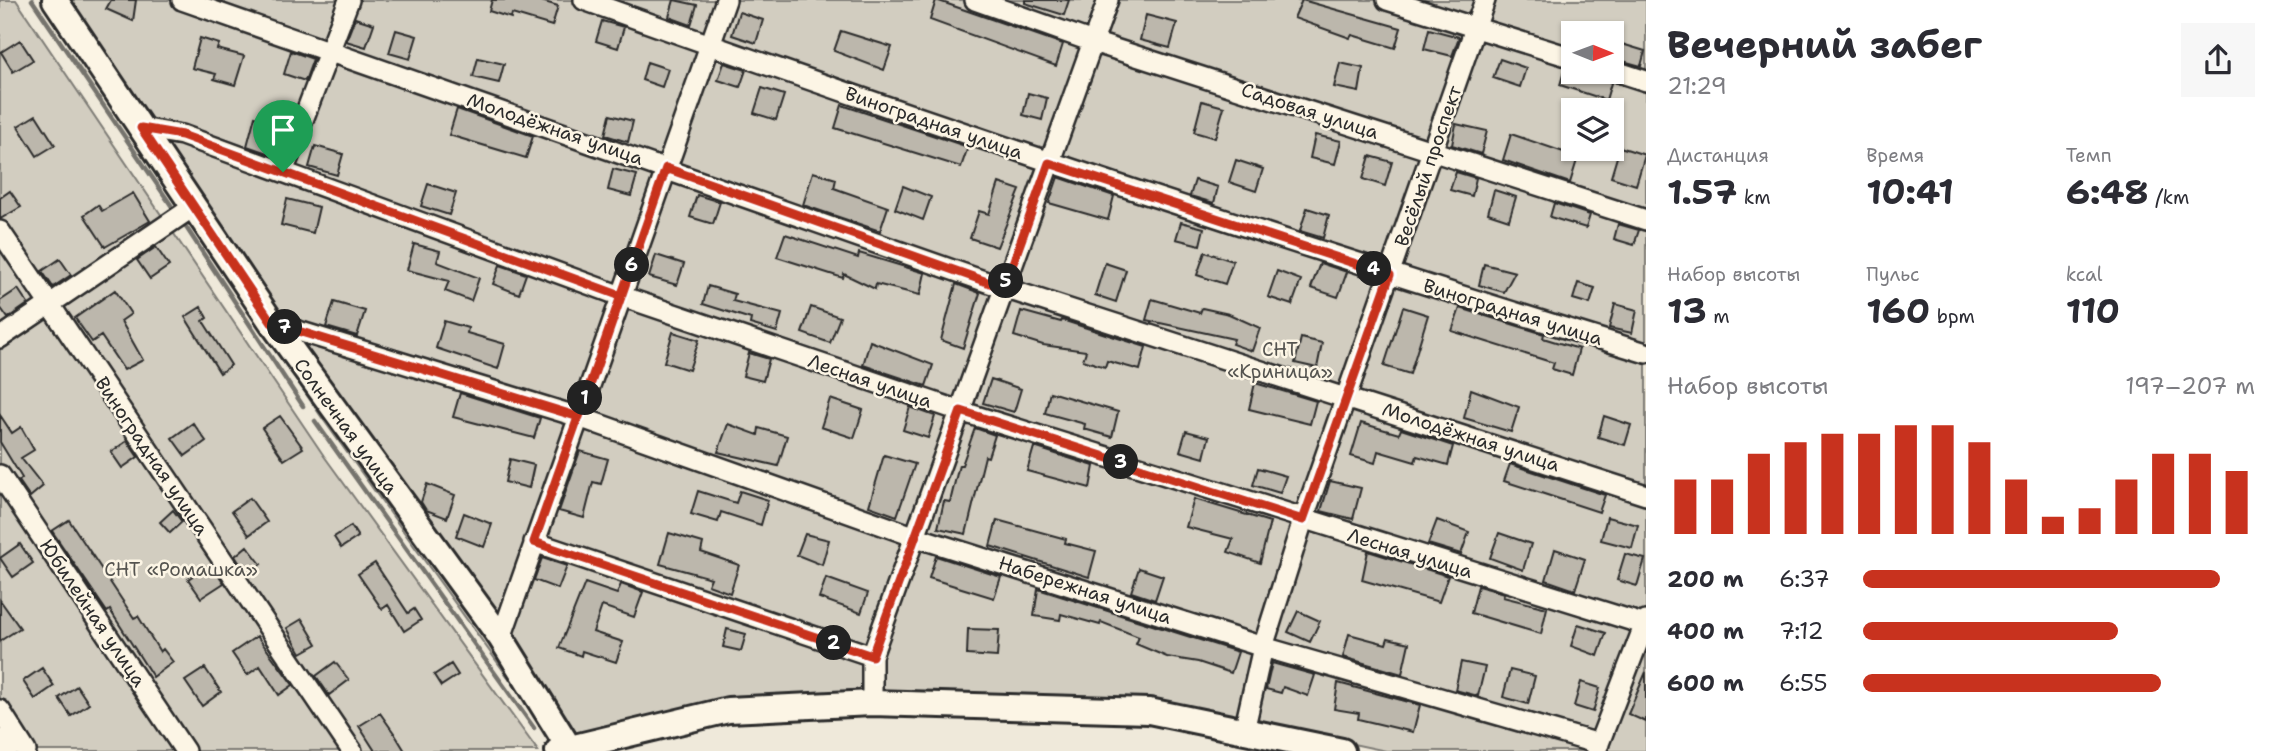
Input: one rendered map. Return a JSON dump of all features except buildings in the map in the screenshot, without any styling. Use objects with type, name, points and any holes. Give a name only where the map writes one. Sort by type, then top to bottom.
[{"type":"street","name":"Солнечная улица","points":[[55,0],[141,128],[184,213],[272,323],[501,639],[563,749]]},
{"type":"street","name":"Молодёжная улица","points":[[182,0],[1004,288],[1646,495]]},
{"type":"street","points":[[283,172],[349,0]]},
{"type":"street","name":"Виноградная улица","points":[[584,0],[1049,163],[1390,275],[1646,353]]},
{"type":"street","points":[[501,639],[726,0]]},
{"type":"street","name":"Садовая улица","points":[[975,0],[1093,42],[1646,220]]},
{"type":"street","points":[[872,703],[872,656],[1108,0]]},
{"type":"street","points":[[1387,0],[1561,54]]},
{"type":"street","name":"Весёлый проспект","points":[[1244,731],[1263,647],[1303,520],[1485,0]]},
{"type":"street","points":[[1624,74],[1646,81]]},
{"type":"street","name":"Лесная улица","points":[[141,128],[182,135],[621,296],[961,411],[1303,520],[1646,624]]},
{"type":"street","points":[[0,338],[184,213]]},
{"type":"street","name":"Виноградная улица","points":[[0,231],[352,751]]},
{"type":"street","name":"Набережная улица","points":[[272,323],[579,417],[916,537],[1263,647],[1597,748]]},
{"type":"street","name":"Юбилейная улица","points":[[0,475],[185,751]]},
{"type":"street","points":[[534,542],[872,656]]},
{"type":"street","points":[[1597,748],[1646,624]]},
{"type":"street","points":[[563,749],[728,710],[872,703],[1149,711],[1342,751]]},
{"type":"street","points":[[0,710],[26,751]]},
{"type":"street","points":[[0,739],[8,751]]},
{"type":"green space","name":"СНТ «Ромашка»","points":[[0,0],[16,0],[324,456],[538,751],[0,751]]},
{"type":"green space","name":"СНТ «Криница»","points":[[43,0],[1646,0],[1646,751],[1386,751],[1143,699],[742,698],[561,751],[320,415]]},
{"type":"waterway","points":[[32,0],[177,214]]},
{"type":"waterway","points":[[182,221],[303,406]]},
{"type":"waterway","points":[[315,421],[534,728]]},
{"type":"route","points":[[283,172],[182,135],[141,128],[272,323],[579,417],[666,168],[1004,288],[1049,163],[1390,275],[1303,520],[961,411],[872,656],[534,542],[579,417],[621,296],[283,172]]}]
